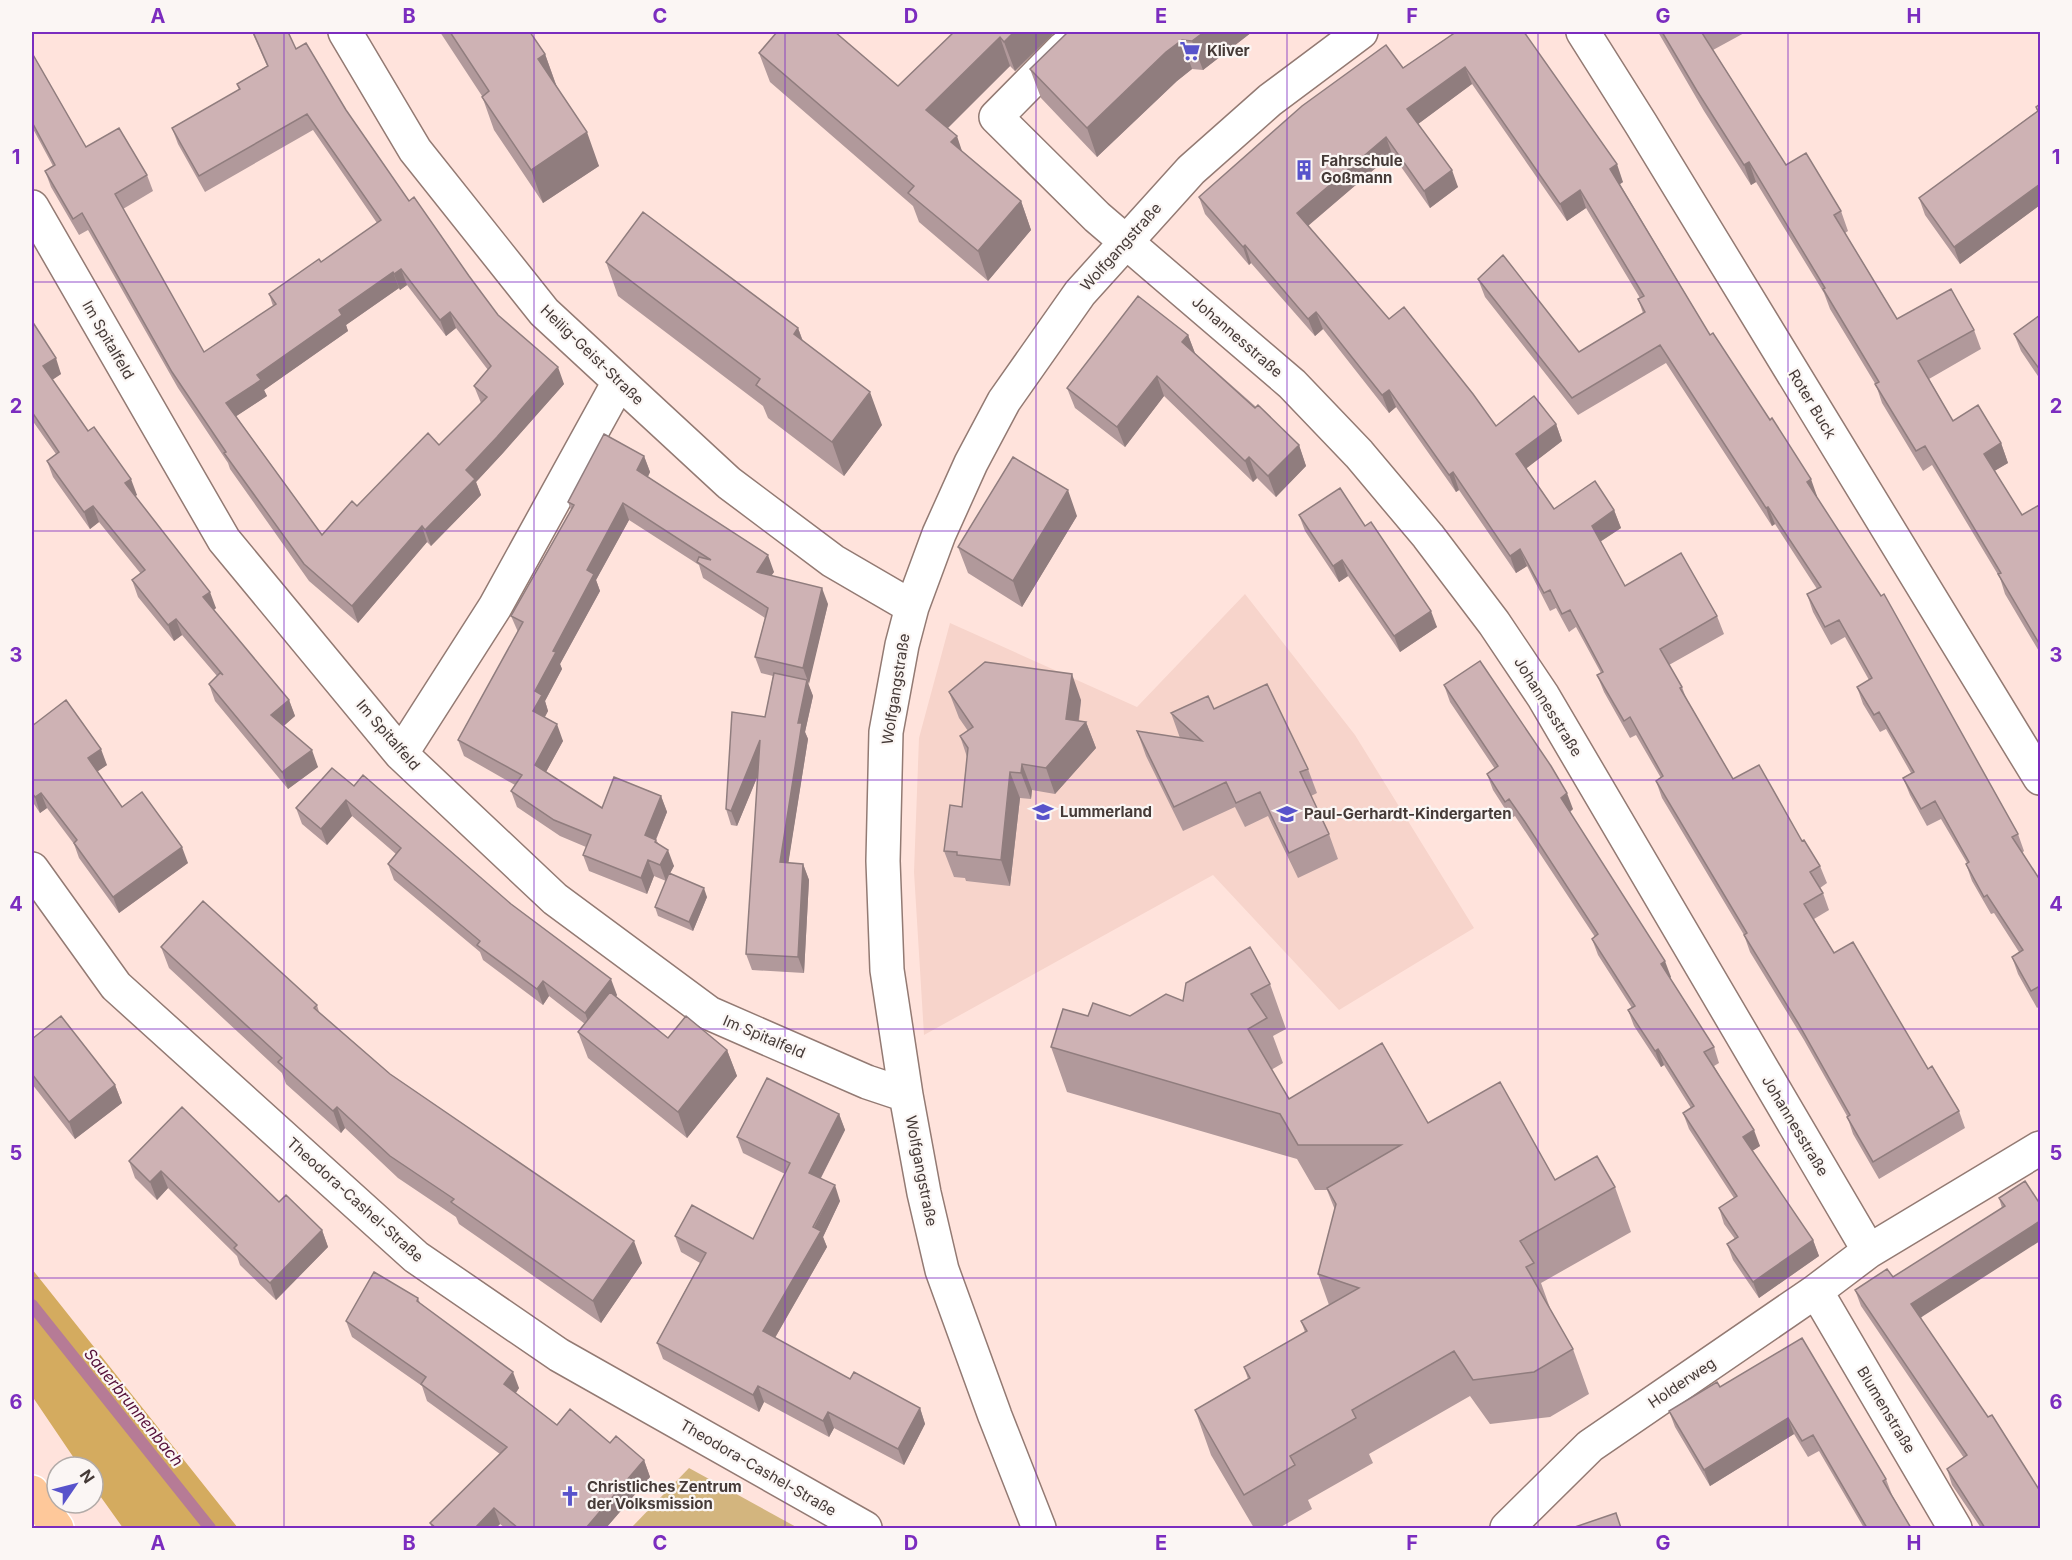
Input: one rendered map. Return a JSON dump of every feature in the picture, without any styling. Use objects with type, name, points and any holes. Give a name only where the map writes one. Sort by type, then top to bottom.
[{"type":"main road","points":[[32,1492],[57,1528]]},
{"type":"street","name":"Heilig-Geist-Straße","points":[[345,32],[415,150],[544,312],[729,483],[833,561],[912,607]]},
{"type":"street","name":"Johannesstraße","points":[[1084,32],[1063,49],[996,117],[1097,217],[1292,384],[1367,463],[1428,536],[1494,622],[1543,696],[1869,1251]]},
{"type":"street","name":"Wolfgangstraße","points":[[1039,1528],[942,1270],[924,1193],[906,1095],[887,970],[883,861],[886,732],[902,645],[912,607],[944,524],[971,463],[1004,401],[1080,292],[1191,170],[1270,100],[1361,32]]},
{"type":"street","name":"Roter Buck","points":[[1583,32],[2040,778]]},
{"type":"street","name":"Im Spitalfeld","points":[[32,207],[224,540],[401,754],[555,899],[709,1013],[867,1082],[906,1095]]},
{"type":"street","points":[[401,754],[495,607],[619,382]]},
{"type":"street","name":"Theodora-Cashel-Straße","points":[[32,869],[116,986],[416,1257],[559,1355],[865,1528]]},
{"type":"street","name":"Holderweg","points":[[1507,1528],[1590,1446],[1816,1291],[1869,1251],[2040,1148]]},
{"type":"street","name":"Blumenstraße","points":[[1816,1291],[1956,1528]]},
{"type":"shaded area","points":[[1245,594],[1355,735],[1474,928],[1339,1010],[1213,875],[924,1035],[914,872],[919,738],[950,623],[1137,707]]},
{"type":"shaded area","points":[[32,1269],[238,1528],[123,1528],[105,1503],[105,1455],[72,1455],[32,1396]]},
{"type":"shaded area","points":[[689,1468],[798,1528],[631,1528]]},
{"type":"building","points":[[253,32],[288,32],[296,49],[306,43],[346,110],[409,201],[414,197],[498,315],[558,367],[466,470],[475,479],[425,530],[422,526],[352,606],[304,564],[224,453],[226,452],[172,372],[82,213],[73,219],[45,171],[55,165],[32,122],[32,53],[86,147],[119,128],[147,175],[115,194],[204,352],[276,304],[269,294],[319,259],[321,262],[381,220],[307,114],[199,176],[172,128],[240,89],[237,84],[268,66]],"holes":[[[401,269],[440,320],[450,312],[491,366],[474,386],[487,397],[439,445],[428,433],[357,506],[352,501],[322,535],[226,403],[261,380],[257,375],[342,315],[339,310],[393,272],[394,274]]]},
{"type":"building","points":[[450,32],[530,32],[545,54],[538,59],[587,132],[531,170],[482,97],[489,91]]},
{"type":"building","points":[[777,32],[835,32],[898,86],[954,32],[1014,32],[1004,42],[1000,37],[926,110],[957,136],[951,142],[1021,201],[978,251],[908,193],[914,186],[759,53]]},
{"type":"building","points":[[1068,32],[1204,32],[1192,41],[1182,40],[1166,52],[1087,128],[1030,69]]},
{"type":"building","points":[[1456,32],[1524,32],[1617,164],[1610,169],[1710,335],[1713,333],[1770,420],[1772,418],[1811,479],[1807,482],[1881,596],[1884,594],[2018,834],[2012,837],[2040,880],[2040,986],[2031,991],[2012,957],[2023,950],[1987,895],[1984,897],[1966,864],[1969,862],[1935,801],[1921,809],[1903,778],[1914,772],[1879,712],[1874,715],[1857,687],[1872,678],[1839,620],[1825,627],[1807,594],[1821,587],[1768,507],[1766,508],[1660,345],[1572,398],[1478,279],[1503,255],[1579,352],[1645,312],[1638,299],[1644,296],[1580,190],[1560,204],[1465,67],[1407,109],[1452,170],[1424,191],[1386,137],[1297,213],[1389,319],[1404,307],[1496,426],[1534,396],[1556,424],[1516,454],[1554,509],[1595,481],[1614,510],[1592,526],[1625,586],[1681,553],[1717,616],[1660,649],[1733,779],[1759,765],[1802,841],[1804,840],[1820,866],[1810,872],[1823,893],[1804,904],[1834,953],[1853,942],[1928,1069],[1932,1066],[1959,1111],[1873,1162],[1847,1117],[1850,1115],[1798,1023],[1744,935],[1747,933],[1656,781],[1663,776],[1630,717],[1624,721],[1597,675],[1603,672],[1570,610],[1562,614],[1550,590],[1544,593],[1520,549],[1510,556],[1453,472],[1449,475],[1389,390],[1382,395],[1316,312],[1308,319],[1245,245],[1243,247],[1199,197],[1302,106],[1386,45],[1403,68]]},
{"type":"building","points":[[1662,32],[1705,32],[1702,33],[1786,165],[1806,153],[1841,211],[1834,215],[1897,319],[1951,289],[1974,330],[1918,361],[1953,421],[1978,405],[2001,443],[1984,454],[2022,515],[2039,505],[2040,645],[1998,574],[2001,573],[1925,446],[1916,451],[1875,384],[1879,382],[1823,289],[1825,288],[1749,162],[1744,165]]},
{"type":"building","points":[[2040,104],[2040,184],[1954,247],[1919,198],[2038,111],[2036,107]]},
{"type":"building","points":[[643,212],[798,328],[794,334],[870,392],[832,442],[756,385],[760,379],[606,262]]},
{"type":"building","points":[[1138,296],[1188,335],[1182,342],[1255,408],[1258,405],[1299,445],[1268,476],[1249,457],[1245,461],[1157,376],[1117,427],[1067,388]]},
{"type":"building","points":[[2040,315],[2040,370],[2014,334]]},
{"type":"building","points":[[32,321],[56,358],[43,366],[88,431],[94,427],[131,479],[125,483],[210,592],[203,597],[289,700],[271,715],[312,750],[282,772],[209,684],[220,673],[223,675],[176,619],[168,625],[132,580],[145,570],[93,506],[84,512],[47,461],[59,452],[32,412]]},
{"type":"building","points":[[604,434],[644,456],[637,470],[768,555],[757,572],[822,588],[803,668],[755,657],[768,608],[697,562],[699,557],[711,560],[623,503],[587,570],[594,574],[553,651],[556,652],[535,691],[542,695],[533,711],[557,724],[535,765],[602,808],[614,777],[661,796],[645,835],[656,840],[655,842],[668,850],[660,865],[648,860],[641,878],[583,855],[591,835],[554,820],[511,791],[522,775],[458,740],[523,622],[511,616],[574,505],[568,502]]},
{"type":"building","points":[[1013,457],[1068,490],[1013,581],[958,547]]},
{"type":"building","points":[[1340,488],[1365,526],[1371,522],[1431,611],[1394,636],[1342,560],[1333,566],[1299,515]]},
{"type":"building","points":[[1480,661],[1551,766],[1567,793],[1561,798],[1665,961],[1661,964],[1714,1047],[1704,1052],[1754,1130],[1743,1137],[1813,1240],[1753,1282],[1727,1244],[1738,1237],[1719,1208],[1737,1196],[1683,1113],[1694,1106],[1658,1049],[1655,1051],[1628,1010],[1635,1006],[1592,939],[1598,934],[1525,822],[1509,799],[1505,802],[1487,774],[1498,766],[1444,685]]},
{"type":"building","points":[[985,662],[1072,674],[1066,719],[1086,722],[1046,768],[1022,764],[1021,773],[1010,772],[1001,860],[957,855],[957,852],[944,851],[950,805],[962,807],[968,748],[960,736],[973,727],[949,692]]},
{"type":"building","points":[[774,673],[807,680],[798,723],[802,723],[780,862],[803,864],[798,957],[746,954],[760,740],[731,811],[726,809],[732,712],[765,717]]},
{"type":"building","points":[[1267,684],[1308,769],[1300,772],[1329,834],[1289,853],[1260,792],[1236,803],[1226,782],[1174,807],[1137,731],[1202,741],[1171,713],[1208,696],[1214,709]]},
{"type":"building","points":[[66,700],[101,749],[88,758],[122,807],[142,792],[182,847],[113,897],[74,843],[77,840],[41,793],[35,797],[32,793],[32,726]]},
{"type":"building","points":[[332,768],[354,786],[363,775],[511,904],[611,979],[585,1013],[543,981],[537,989],[477,945],[480,941],[388,864],[401,848],[346,800],[321,829],[296,808]]},
{"type":"building","points":[[669,873],[704,888],[689,922],[655,907]]},
{"type":"building","points":[[203,901],[317,1005],[314,1008],[390,1074],[634,1241],[593,1301],[451,1202],[454,1199],[390,1156],[337,1107],[333,1111],[278,1062],[282,1058],[161,947]]},
{"type":"building","points":[[1250,947],[1270,984],[1251,994],[1267,1018],[1248,1029],[1289,1099],[1382,1043],[1428,1123],[1500,1082],[1555,1180],[1597,1156],[1615,1187],[1520,1241],[1534,1263],[1526,1267],[1573,1349],[1534,1372],[1473,1380],[1454,1351],[1352,1410],[1356,1418],[1290,1456],[1295,1465],[1244,1495],[1195,1410],[1250,1378],[1244,1367],[1307,1331],[1301,1321],[1359,1288],[1318,1274],[1336,1204],[1327,1188],[1401,1145],[1298,1145],[1280,1114],[1051,1047],[1063,1009],[1088,1016],[1093,1003],[1130,1016],[1166,994],[1183,1001],[1186,983]]},
{"type":"building","points":[[610,992],[668,1038],[686,1016],[727,1050],[678,1112],[578,1032]]},
{"type":"building","points":[[61,1016],[115,1085],[69,1122],[32,1074],[32,1039]]},
{"type":"building","points":[[767,1078],[839,1114],[809,1173],[835,1185],[813,1227],[821,1231],[763,1331],[850,1379],[854,1372],[920,1408],[898,1449],[828,1412],[823,1421],[758,1386],[753,1395],[657,1343],[706,1253],[675,1236],[692,1205],[753,1239],[790,1163],[737,1137]]},
{"type":"building","points":[[182,1107],[279,1202],[286,1195],[322,1230],[270,1283],[234,1248],[237,1245],[161,1171],[150,1182],[129,1161]]},
{"type":"building","points":[[2025,1181],[2040,1204],[2040,1221],[1911,1304],[1988,1417],[1992,1415],[2040,1491],[2040,1528],[1985,1528],[1947,1469],[1967,1455],[1855,1290],[1887,1269],[1893,1277],[2005,1206],[1999,1198]]},
{"type":"building","points":[[374,1272],[418,1298],[417,1301],[513,1372],[504,1384],[557,1425],[570,1409],[610,1443],[616,1436],[644,1460],[586,1528],[518,1528],[494,1508],[475,1528],[436,1528],[430,1523],[507,1447],[421,1384],[426,1377],[346,1321]]},
{"type":"building","points":[[1802,1338],[1886,1479],[1883,1481],[1911,1528],[1867,1528],[1813,1435],[1802,1441],[1788,1418],[1704,1470],[1669,1411],[1717,1382],[1720,1387]]},
{"type":"building","points":[[1616,1513],[1621,1528],[1572,1528]]},
{"type":"waterway","name":"Sauerbrunnenbach","points":[[32,1305],[210,1528]]},
{"type":"place","name":"Kliver","points":[[1190,51]]},
{"type":"place","name":"Fahrschule Goßmann","points":[[1304,170]]},
{"type":"place","name":"Lummerland","points":[[1043,812]]},
{"type":"place","name":"Paul-Gerhardt-Kindergarten","points":[[1287,814]]},
{"type":"place","name":"Christliches Zentrum der Volksmission","points":[[570,1496]]}]
